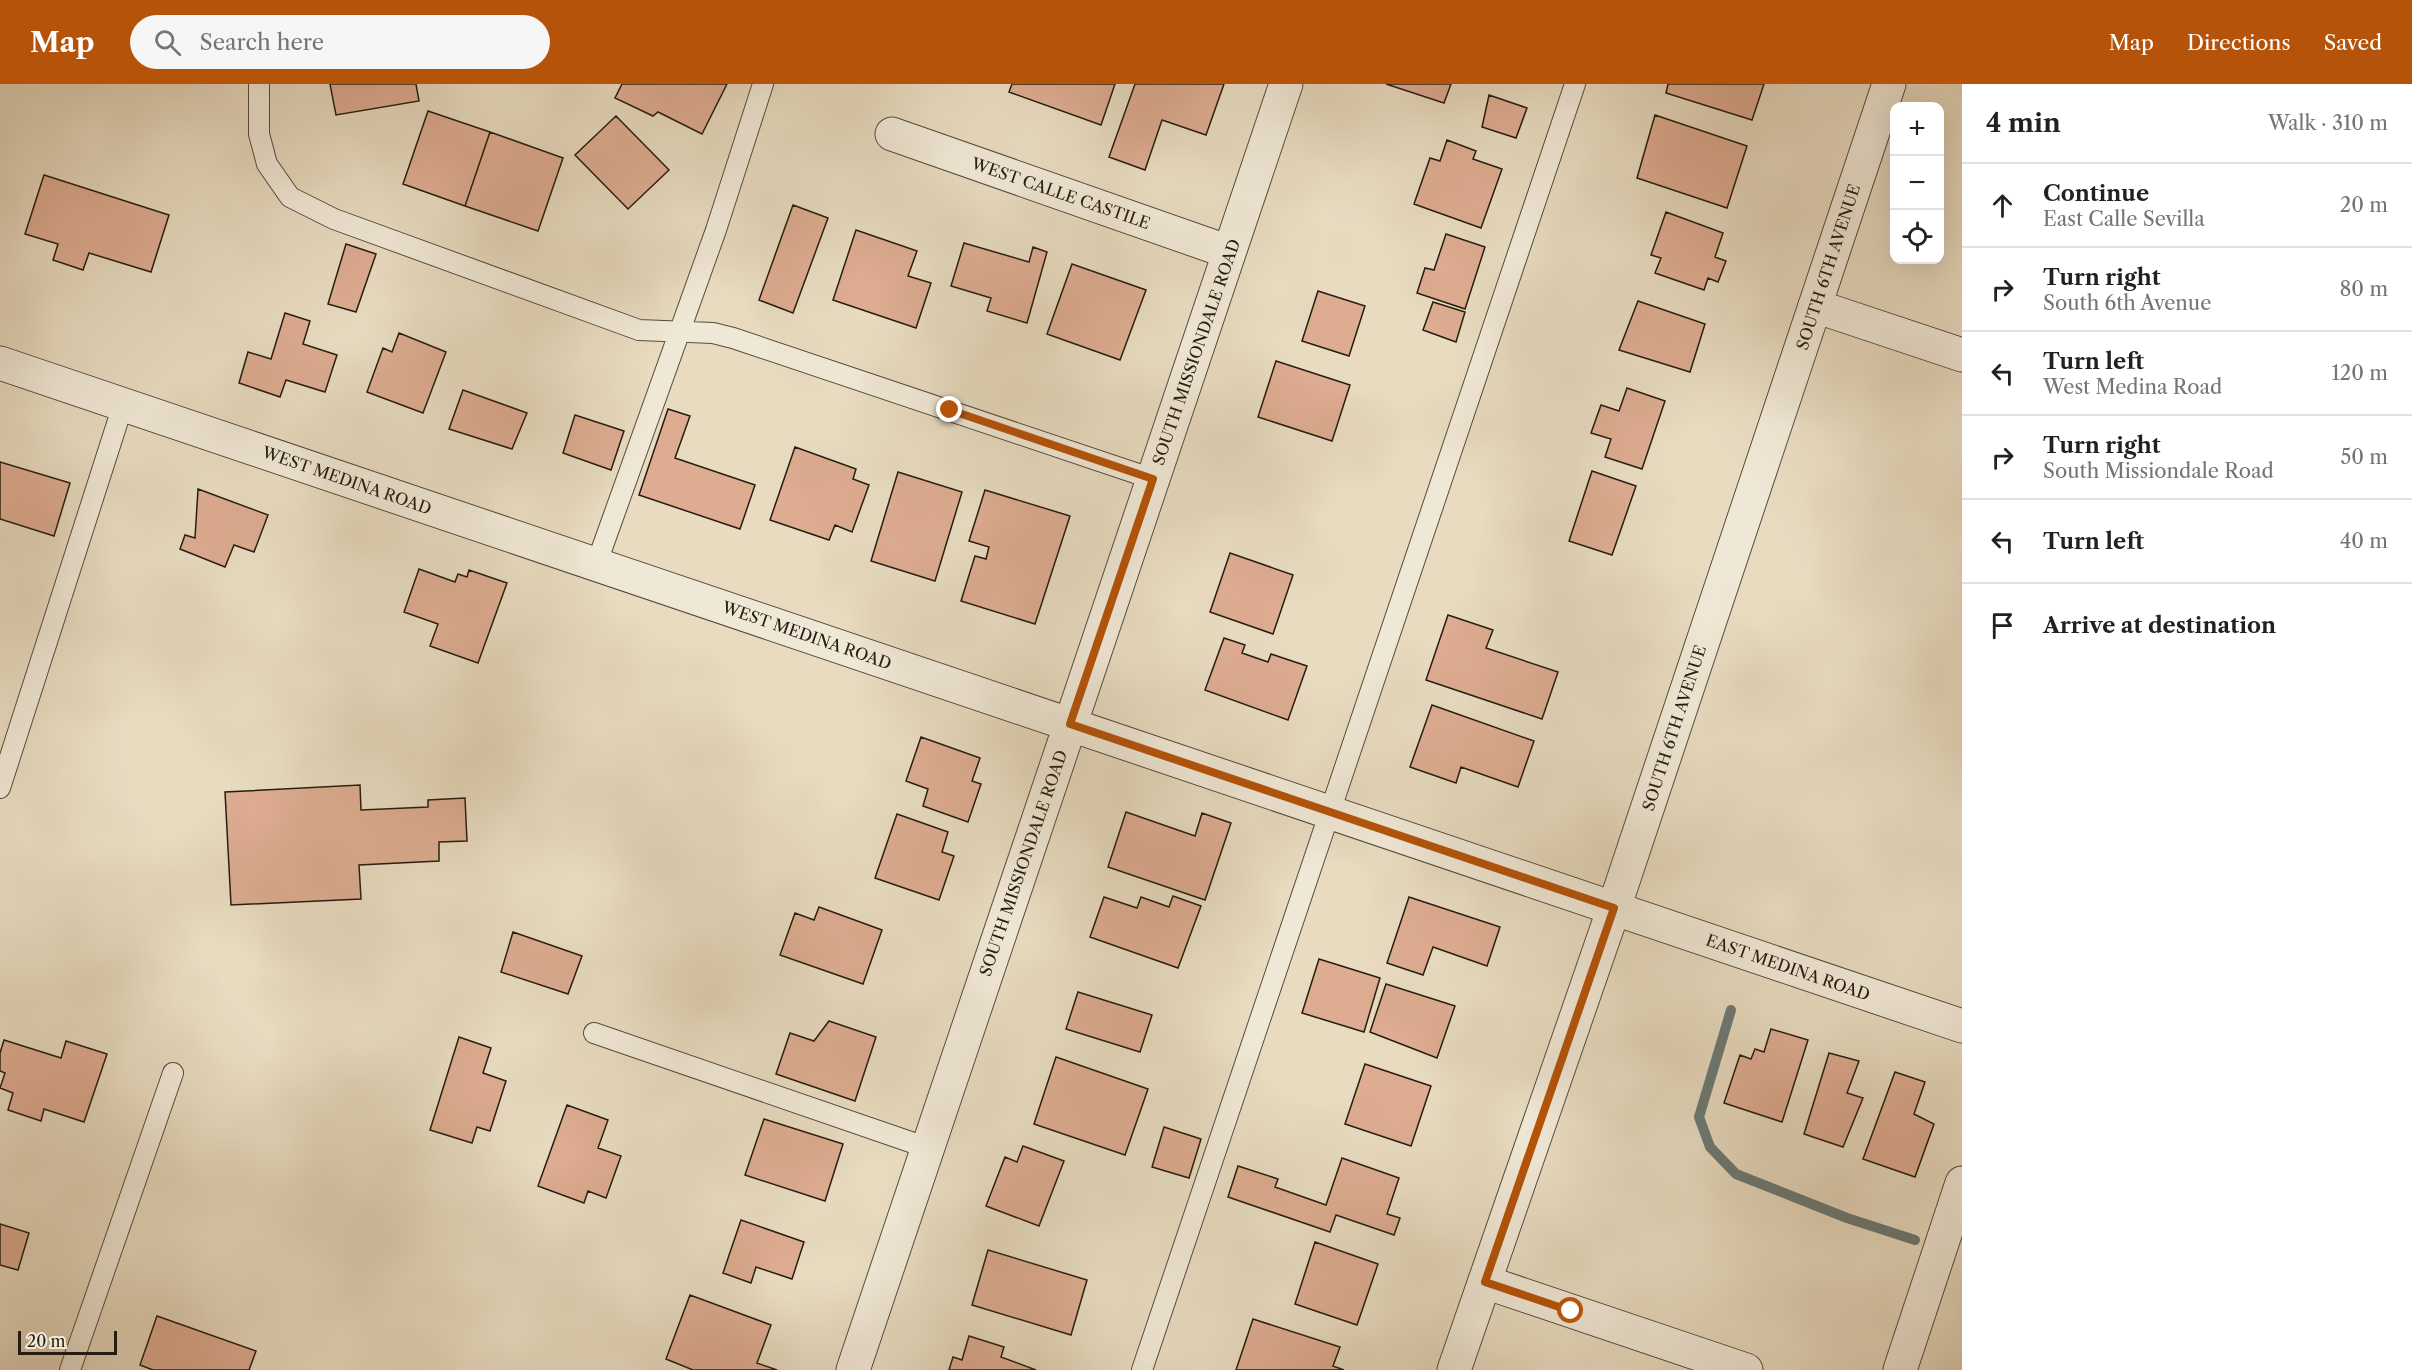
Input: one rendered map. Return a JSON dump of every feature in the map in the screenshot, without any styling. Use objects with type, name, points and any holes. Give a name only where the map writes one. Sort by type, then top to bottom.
[{"type":"street","name":"SOUTH MISSIONDALE ROAD","points":[[853,1370],[1286,84]]},
{"type":"street","name":"SOUTH 6TH AVENUE","points":[[1454,1370],[1614,908],[1889,84]]},
{"type":"street","name":"WEST CALLE CASTILE","points":[[892,134],[1229,252]]},
{"type":"street","points":[[1815,306],[1962,355]]},
{"type":"street","name":"WEST MEDINA ROAD","points":[[0,363],[1614,908]]},
{"type":"street","name":"EAST MEDINA ROAD","points":[[1614,908],[1962,1026]]},
{"type":"street","points":[[1900,1370],[1962,1183]]},
{"type":"street","points":[[1485,1282],[1746,1370]]},
{"type":"lane","points":[[259,84],[259,134],[267,164],[290,197],[334,219],[639,330],[713,333],[733,338],[1153,479]]},
{"type":"lane","points":[[596,565],[677,332],[716,230],[763,84]]},
{"type":"lane","points":[[1142,1370],[1575,84]]},
{"type":"lane","points":[[0,788],[123,405]]},
{"type":"lane","points":[[594,1033],[928,1148]]},
{"type":"lane","points":[[70,1370],[173,1073]]},
{"type":"building","points":[[330,84],[416,84],[419,101],[336,115]]},
{"type":"building","points":[[622,84],[727,84],[702,134],[658,112],[653,116],[615,98]]},
{"type":"building","points":[[1012,84],[1115,84],[1101,125],[1009,92]]},
{"type":"building","points":[[1135,84],[1224,84],[1206,135],[1162,120],[1145,170],[1109,157]]},
{"type":"building","points":[[1386,84],[1451,84],[1444,103]]},
{"type":"building","points":[[1668,84],[1764,84],[1752,120],[1666,93]]},
{"type":"building","points":[[1489,95],[1527,108],[1516,138],[1482,127]]},
{"type":"building","points":[[428,111],[490,132],[465,206],[403,184]]},
{"type":"building","points":[[1655,115],[1747,146],[1727,208],[1637,178]]},
{"type":"building","points":[[616,116],[669,170],[628,209],[575,155]]},
{"type":"building","points":[[490,132],[563,158],[538,231],[465,206]]},
{"type":"building","points":[[1447,140],[1476,151],[1473,159],[1502,169],[1481,228],[1414,204],[1430,158],[1440,161]]},
{"type":"building","points":[[44,175],[169,215],[151,272],[89,253],[83,270],[53,260],[58,244],[25,234]]},
{"type":"building","points":[[793,205],[828,218],[793,313],[759,300]]},
{"type":"building","points":[[1666,212],[1723,233],[1715,257],[1726,261],[1718,282],[1708,278],[1704,290],[1655,273],[1661,258],[1651,255]]},
{"type":"building","points":[[856,230],[917,251],[908,276],[931,283],[916,328],[833,300]]},
{"type":"building","points":[[1446,234],[1485,247],[1465,309],[1417,293],[1425,268],[1434,270]]},
{"type":"building","points":[[964,243],[1029,262],[1033,247],[1047,252],[1027,323],[987,311],[991,298],[951,286]]},
{"type":"building","points":[[346,244],[376,254],[356,312],[328,304]]},
{"type":"building","points":[[1072,264],[1146,290],[1120,360],[1047,334]]},
{"type":"building","points":[[1318,291],[1365,306],[1349,356],[1302,341]]},
{"type":"building","points":[[1638,301],[1705,324],[1690,372],[1619,350]]},
{"type":"building","points":[[1433,302],[1465,312],[1456,342],[1423,330]]},
{"type":"building","points":[[285,313],[310,321],[303,344],[337,355],[325,392],[286,380],[280,397],[239,383],[248,352],[271,359]]},
{"type":"building","points":[[399,333],[446,352],[423,413],[367,392],[383,348],[392,352]]},
{"type":"building","points":[[1276,361],[1350,385],[1332,441],[1258,417]]},
{"type":"building","points":[[1627,388],[1665,401],[1642,469],[1605,457],[1611,439],[1591,433],[1601,405],[1619,411]]},
{"type":"building","points":[[463,390],[527,413],[512,449],[449,429]]},
{"type":"building","points":[[668,409],[690,416],[675,458],[755,485],[740,529],[639,495]]},
{"type":"building","points":[[575,415],[624,431],[611,470],[563,453]]},
{"type":"building","points":[[795,447],[856,469],[853,479],[869,485],[852,532],[835,525],[829,540],[770,520]]},
{"type":"building","points":[[0,462],[70,483],[54,536],[0,519]]},
{"type":"building","points":[[1592,471],[1636,486],[1612,555],[1569,541]]},
{"type":"building","points":[[898,472],[962,492],[935,581],[871,561]]},
{"type":"building","points":[[198,489],[268,515],[254,552],[234,545],[225,567],[180,549],[185,535],[195,538]]},
{"type":"building","points":[[985,490],[1070,516],[1035,624],[961,601],[975,556],[986,559],[989,547],[969,541]]},
{"type":"building","points":[[1230,553],[1293,575],[1273,634],[1210,612]]},
{"type":"building","points":[[419,569],[455,582],[458,574],[467,577],[469,570],[507,583],[478,663],[430,646],[438,624],[404,612]]},
{"type":"building","points":[[1448,615],[1493,630],[1486,648],[1558,672],[1542,719],[1426,680]]},
{"type":"building","points":[[1224,638],[1245,645],[1242,653],[1268,662],[1271,654],[1307,666],[1288,720],[1205,690]]},
{"type":"building","points":[[1432,705],[1534,741],[1518,787],[1461,767],[1456,783],[1410,767]]},
{"type":"building","points":[[921,737],[980,758],[972,781],[981,784],[968,822],[923,806],[928,789],[906,781]]},
{"type":"building","points":[[360,785],[361,810],[428,807],[428,800],[465,798],[467,841],[439,842],[439,861],[359,865],[361,899],[231,905],[225,792]]},
{"type":"building","points":[[1126,812],[1195,836],[1202,813],[1231,823],[1205,900],[1108,867]]},
{"type":"building","points":[[897,814],[948,832],[942,852],[954,856],[939,900],[875,878]]},
{"type":"building","points":[[1173,896],[1201,906],[1178,968],[1090,937],[1104,897],[1137,908],[1141,897],[1169,907]]},
{"type":"building","points":[[1409,897],[1500,927],[1487,966],[1433,947],[1423,975],[1387,963]]},
{"type":"building","points":[[819,907],[882,930],[863,984],[780,955],[795,913],[814,920]]},
{"type":"building","points":[[513,932],[582,956],[568,994],[501,972]]},
{"type":"building","points":[[1319,959],[1380,978],[1364,1032],[1302,1013]]},
{"type":"building","points":[[1386,984],[1455,1006],[1437,1058],[1370,1032]]},
{"type":"building","points":[[1078,992],[1152,1015],[1140,1052],[1066,1029]]},
{"type":"building","points":[[829,1021],[876,1037],[855,1101],[776,1074],[790,1033],[814,1041]]},
{"type":"building","points":[[1771,1029],[1808,1040],[1782,1122],[1724,1103],[1740,1055],[1751,1059],[1755,1049],[1764,1052]]},
{"type":"building","points":[[459,1037],[491,1048],[483,1073],[506,1081],[490,1131],[477,1127],[472,1143],[430,1130]]},
{"type":"building","points":[[4,1040],[61,1058],[66,1041],[107,1054],[84,1122],[44,1109],[41,1121],[8,1110],[13,1093],[0,1088],[5,1073],[0,1071],[0,1053]]},
{"type":"building","points":[[1829,1053],[1859,1061],[1847,1093],[1863,1098],[1843,1147],[1804,1134]]},
{"type":"building","points":[[1056,1057],[1148,1089],[1125,1155],[1034,1124]]},
{"type":"building","points":[[1365,1064],[1431,1086],[1411,1146],[1345,1124]]},
{"type":"building","points":[[1895,1072],[1925,1082],[1914,1114],[1934,1124],[1915,1177],[1863,1159]]},
{"type":"building","points":[[567,1105],[608,1120],[598,1148],[621,1156],[606,1198],[588,1191],[584,1203],[538,1186]]},
{"type":"building","points":[[764,1119],[843,1144],[825,1201],[745,1175]]},
{"type":"building","points":[[1164,1127],[1201,1139],[1189,1178],[1152,1167]]},
{"type":"building","points":[[1023,1146],[1064,1161],[1039,1226],[986,1206],[1005,1157],[1017,1162]]},
{"type":"building","points":[[1342,1158],[1399,1178],[1387,1214],[1400,1218],[1394,1235],[1336,1215],[1330,1232],[1228,1197],[1238,1166],[1278,1179],[1275,1187],[1326,1205]]},
{"type":"building","points":[[741,1220],[804,1242],[792,1279],[756,1267],[751,1283],[723,1273]]},
{"type":"building","points":[[0,1224],[29,1233],[18,1270],[0,1265]]},
{"type":"building","points":[[1315,1242],[1378,1264],[1357,1325],[1295,1304]]},
{"type":"building","points":[[988,1250],[1087,1280],[1071,1335],[972,1305]]},
{"type":"building","points":[[690,1295],[771,1325],[757,1363],[777,1370],[693,1370],[666,1359]]},
{"type":"building","points":[[157,1316],[256,1351],[249,1370],[153,1370],[140,1365]]},
{"type":"building","points":[[1253,1319],[1340,1347],[1333,1366],[1344,1370],[1236,1370]]},
{"type":"building","points":[[969,1336],[1004,1347],[1001,1357],[1036,1370],[949,1370],[953,1357],[962,1360]]},
{"type":"waterway","points":[[1731,1010],[1699,1117],[1710,1147],[1736,1174],[1847,1218],[1915,1240]]},
{"type":"route","points":[[950,410],[1153,479],[1070,724],[1614,908],[1485,1282],[1571,1311]]}]
